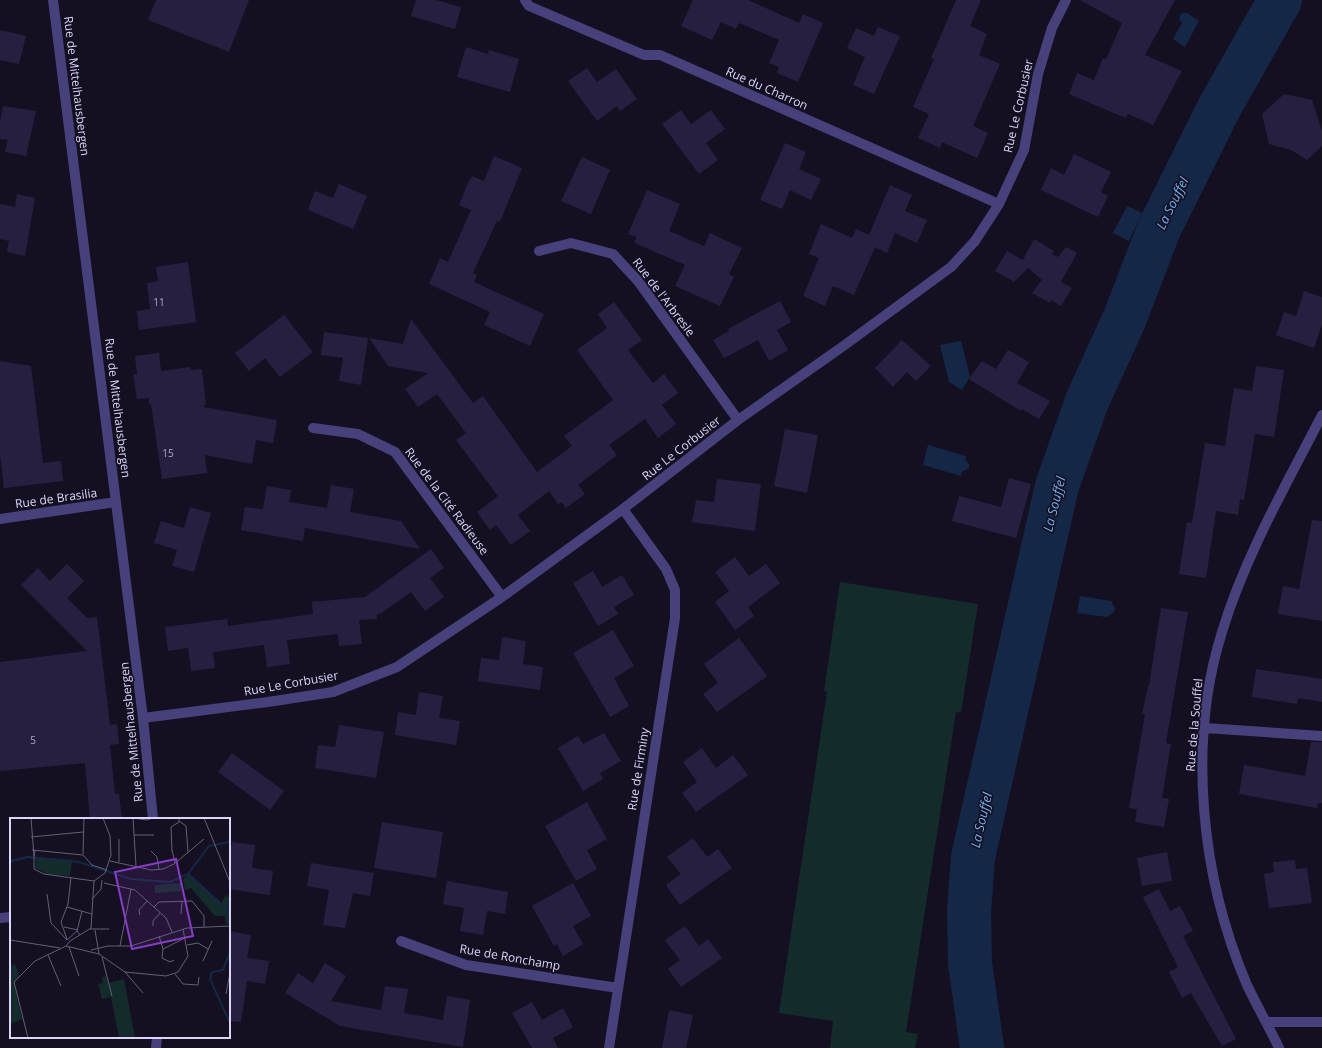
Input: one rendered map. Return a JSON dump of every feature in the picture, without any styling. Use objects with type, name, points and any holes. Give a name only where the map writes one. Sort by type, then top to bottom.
[{"type":"street","name":"Rue de Mittelhausbergen","points":[[54,0],[143,718],[153,818]]},
{"type":"street","name":"Rue du Charron","points":[[525,0],[529,6],[644,55],[660,55],[999,204]]},
{"type":"street","name":"Rue Le Corbusier","points":[[143,718],[333,692],[397,667],[502,597],[623,509],[738,420],[842,347],[951,267],[975,241],[999,204],[1024,150],[1038,74],[1052,28],[1066,0]]},
{"type":"street","name":"Rue de l'Arbresle","points":[[539,251],[572,243],[613,254],[638,281],[738,420]]},
{"type":"street","name":"Rue de la Souffel","points":[[1279,1048],[1248,985],[1233,944],[1210,861],[1203,799],[1205,728],[1214,658],[1233,599],[1256,546],[1322,415]]},
{"type":"street","name":"Rue de la Cité Radieuse","points":[[313,428],[358,434],[395,452],[502,597]]},
{"type":"street","name":"Rue de Brasilia","points":[[0,519],[116,502]]},
{"type":"street","name":"Rue de Firminy","points":[[609,1048],[675,618],[676,590],[666,569],[623,509]]},
{"type":"street","points":[[1205,728],[1322,736]]},
{"type":"street","points":[[0,918],[10,917]]},
{"type":"street","name":"Rue de Ronchamp","points":[[401,940],[466,965],[618,988]]},
{"type":"street","points":[[1267,1022],[1322,1022]]},
{"type":"street","points":[[156,1048],[157,1038]]},
{"type":"green space","points":[[840,582],[978,604],[961,713],[956,712],[906,1032],[918,1034],[915,1048],[830,1048],[833,1021],[779,1013],[827,692],[824,691]]},
{"type":"water","points":[[1187,13],[1199,21],[1185,47],[1173,39],[1182,23],[1179,19],[1180,15]]},
{"type":"water","points":[[1127,206],[1142,213],[1129,241],[1113,233]]},
{"type":"water","points":[[961,341],[970,377],[962,390],[949,382],[940,345]]},
{"type":"water","points":[[928,445],[966,456],[965,460],[969,464],[969,468],[962,472],[961,476],[923,465]]},
{"type":"water","points":[[1080,596],[1111,601],[1115,608],[1114,612],[1107,617],[1077,613]]},
{"type":"building","points":[[156,0],[249,0],[229,52],[148,20]]},
{"type":"building","points":[[416,0],[436,0],[461,7],[455,29],[411,16]]},
{"type":"building","points":[[693,0],[748,0],[799,23],[803,14],[823,23],[798,82],[777,73],[779,67],[769,63],[779,40],[739,23],[736,29],[721,22],[712,40],[681,26]]},
{"type":"building","points":[[956,0],[981,0],[970,26],[987,34],[979,55],[1000,64],[973,126],[988,133],[977,158],[942,142],[940,148],[918,138],[929,114],[913,107],[934,59],[931,58]]},
{"type":"building","points":[[1080,0],[1175,0],[1145,55],[1182,71],[1153,125],[1128,114],[1126,118],[1069,94],[1077,73],[1094,80],[1103,58],[1106,59],[1122,23]]},
{"type":"building","points":[[878,27],[900,36],[874,94],[853,85],[865,57],[847,48],[856,28],[874,36]]},
{"type":"building","points":[[0,30],[26,36],[19,64],[0,60]]},
{"type":"building","points":[[466,47],[488,54],[489,50],[519,59],[510,92],[457,77]]},
{"type":"building","points":[[587,68],[597,82],[616,69],[637,99],[620,111],[617,106],[597,121],[568,81]]},
{"type":"building","points":[[1284,94],[1312,100],[1322,131],[1322,146],[1307,160],[1291,150],[1269,144],[1262,114]]},
{"type":"building","points":[[3,106],[36,111],[26,156],[5,152],[8,140],[0,139],[0,122]]},
{"type":"building","points":[[681,110],[691,124],[711,110],[725,129],[706,143],[718,160],[699,174],[662,124]]},
{"type":"building","points":[[785,143],[806,152],[799,169],[821,179],[811,200],[790,190],[782,209],[760,200]]},
{"type":"building","points":[[1074,154],[1111,172],[1101,192],[1108,196],[1098,217],[1041,190],[1051,168],[1064,175]]},
{"type":"building","points":[[494,156],[522,168],[500,222],[497,221],[473,273],[477,275],[474,282],[544,314],[530,346],[484,325],[490,312],[429,284],[440,258],[448,262],[471,210],[459,205],[468,183],[472,176],[484,181]]},
{"type":"building","points":[[582,157],[610,170],[591,214],[561,201]]},
{"type":"building","points":[[339,184],[367,196],[353,229],[308,210],[315,191],[333,198]]},
{"type":"building","points":[[890,185],[912,195],[905,211],[927,220],[917,243],[895,233],[887,253],[875,247],[854,295],[833,286],[825,306],[803,296],[819,258],[809,254],[821,224],[852,238],[856,229],[869,235]]},
{"type":"building","points":[[647,190],[680,204],[669,231],[704,246],[710,233],[742,248],[729,274],[734,277],[720,306],[675,286],[685,265],[639,245],[634,242],[637,237],[628,234]]},
{"type":"building","points":[[17,194],[35,198],[25,256],[7,252],[9,241],[0,239],[0,204],[15,207]]},
{"type":"building","points":[[1034,239],[1054,251],[1052,254],[1058,257],[1066,247],[1077,253],[1061,282],[1072,288],[1061,306],[1051,300],[1050,303],[1032,293],[1042,280],[1028,268],[1014,282],[995,271],[1007,251],[1023,260]]},
{"type":"building","points":[[188,262],[196,322],[139,330],[137,311],[150,309],[147,283],[158,281],[156,267]]},
{"type":"building","points":[[1304,291],[1322,297],[1322,324],[1314,348],[1276,335],[1284,312],[1296,316]]},
{"type":"building","points":[[780,301],[791,322],[777,330],[788,350],[769,361],[758,340],[724,358],[713,340],[729,331],[728,329]]},
{"type":"building","points":[[614,302],[642,340],[628,350],[653,383],[664,374],[678,393],[662,405],[676,424],[658,438],[645,419],[609,445],[617,455],[578,485],[585,494],[566,508],[561,502],[558,504],[549,491],[518,515],[530,531],[511,545],[496,525],[490,530],[477,512],[498,496],[456,440],[466,433],[437,394],[418,407],[405,389],[428,373],[388,366],[369,338],[403,344],[411,319],[473,403],[483,396],[537,472],[572,446],[564,436],[613,400],[577,350],[607,328],[598,314]]},
{"type":"building","points":[[284,315],[313,352],[280,377],[265,358],[249,371],[235,353]]},
{"type":"building","points":[[324,332],[368,338],[361,385],[339,381],[343,358],[321,355]]},
{"type":"building","points":[[902,340],[931,366],[916,381],[907,372],[893,387],[875,368]]},
{"type":"building","points":[[1008,350],[1029,362],[1017,383],[1050,401],[1039,419],[1022,409],[1021,411],[969,379],[982,361],[996,369]]},
{"type":"building","points":[[159,353],[161,371],[190,367],[191,370],[202,369],[206,404],[203,407],[277,420],[273,443],[256,440],[252,464],[205,455],[207,473],[162,479],[151,404],[149,404],[149,398],[137,399],[133,374],[137,374],[135,356]]},
{"type":"building","points":[[0,361],[31,366],[43,463],[61,461],[63,481],[4,488],[0,454]]},
{"type":"building","points":[[1256,366],[1284,370],[1274,437],[1255,434],[1244,500],[1240,499],[1238,515],[1216,511],[1206,578],[1179,574],[1187,522],[1192,523],[1205,443],[1225,446],[1234,388],[1252,391]]},
{"type":"building","points":[[785,429],[818,435],[807,493],[774,486]]},
{"type":"building","points":[[1009,478],[1031,484],[1016,538],[952,521],[959,496],[1001,507]]},
{"type":"building","points":[[717,479],[761,484],[755,531],[692,522],[696,500],[714,502]]},
{"type":"building","points":[[331,485],[354,489],[350,512],[401,521],[420,549],[305,528],[303,541],[241,530],[245,507],[263,509],[267,486],[291,490],[289,502],[327,508]]},
{"type":"building","points":[[190,507],[211,513],[194,572],[172,566],[177,550],[154,543],[161,521],[184,528]]},
{"type":"building","points":[[1312,520],[1322,521],[1322,621],[1278,614],[1283,586],[1299,589]]},
{"type":"building","points":[[431,549],[444,568],[430,578],[444,597],[425,611],[411,592],[380,614],[377,614],[377,619],[359,620],[362,644],[339,646],[338,634],[287,640],[290,664],[267,667],[264,645],[213,652],[215,668],[191,671],[188,648],[168,651],[165,627],[227,619],[228,626],[313,614],[312,602],[365,597]]},
{"type":"building","points":[[735,557],[749,576],[766,564],[780,583],[748,607],[754,616],[735,630],[715,602],[729,591],[715,572]]},
{"type":"building","points":[[67,564],[84,581],[67,598],[87,618],[97,617],[110,725],[117,724],[119,744],[110,745],[115,794],[119,794],[122,818],[90,818],[85,763],[0,771],[0,662],[87,651],[21,585],[38,568],[50,581]]},
{"type":"building","points":[[593,571],[602,587],[622,575],[634,595],[614,607],[618,614],[598,626],[573,583]]},
{"type":"building","points":[[1161,608],[1188,612],[1166,743],[1171,744],[1162,798],[1169,799],[1164,827],[1135,822],[1137,809],[1129,808],[1145,714],[1142,714],[1149,686]]},
{"type":"building","points":[[613,630],[634,666],[614,678],[629,706],[610,717],[573,653]]},
{"type":"building","points":[[502,637],[526,641],[523,664],[543,667],[540,690],[478,681],[481,658],[499,660]]},
{"type":"building","points":[[739,638],[767,676],[717,712],[703,694],[718,683],[704,664]]},
{"type":"building","points":[[1256,669],[1322,679],[1322,702],[1298,698],[1297,704],[1252,697]]},
{"type":"building","points":[[419,692],[443,696],[439,718],[460,721],[456,745],[395,735],[398,712],[416,715]]},
{"type":"building","points":[[339,725],[384,732],[376,778],[315,768],[318,745],[335,747]]},
{"type":"building","points":[[604,733],[621,761],[600,773],[603,779],[583,791],[558,748],[578,736],[583,744]]},
{"type":"building","points":[[1311,742],[1322,742],[1322,803],[1318,803],[1317,808],[1239,794],[1244,765],[1305,776]]},
{"type":"building","points":[[702,748],[716,768],[733,755],[748,775],[696,812],[682,793],[697,782],[683,762]]},
{"type":"building","points":[[232,753],[284,791],[270,810],[218,772]]},
{"type":"building","points":[[587,802],[607,839],[587,850],[597,869],[576,881],[545,826]]},
{"type":"building","points":[[382,822],[443,832],[436,878],[374,868]]},
{"type":"building","points":[[693,838],[707,857],[718,849],[732,868],[680,905],[667,887],[667,884],[681,874],[667,857]]},
{"type":"building","points":[[232,842],[255,845],[252,868],[273,871],[270,895],[230,889],[230,854]]},
{"type":"building","points":[[1167,852],[1172,881],[1142,886],[1137,858]]},
{"type":"building","points":[[1295,860],[1296,869],[1307,868],[1312,903],[1269,908],[1264,874],[1274,872],[1273,862]]},
{"type":"building","points":[[311,863],[374,873],[370,896],[353,893],[345,928],[323,925],[329,890],[307,886]]},
{"type":"building","points":[[447,881],[508,892],[505,914],[487,911],[483,935],[460,931],[464,908],[443,904]]},
{"type":"building","points":[[573,883],[591,916],[573,926],[583,944],[563,956],[557,944],[554,946],[532,906]]},
{"type":"building","points":[[1159,889],[1170,911],[1180,906],[1193,931],[1183,936],[1236,1039],[1222,1046],[1191,993],[1182,998],[1169,972],[1178,967],[1143,897]]},
{"type":"building","points":[[685,926],[699,946],[708,939],[722,958],[681,987],[668,969],[680,960],[665,940]]},
{"type":"building","points":[[230,931],[251,935],[247,958],[269,961],[265,984],[247,981],[241,1022],[230,1021]]},
{"type":"building","points":[[325,963],[346,976],[331,1001],[381,1010],[385,986],[408,989],[404,1013],[443,1020],[447,996],[470,1000],[463,1047],[340,1026],[285,993],[298,973],[313,983]]},
{"type":"building","points":[[532,1002],[542,1020],[563,1008],[573,1027],[553,1038],[558,1048],[532,1048],[512,1013]]},
{"type":"building","points":[[669,1010],[693,1015],[686,1048],[662,1048]]},
{"type":"waterway","name":"La Souffel","points":[[982,1048],[970,963],[969,911],[973,857],[1057,486],[1087,401],[1124,320],[1159,229],[1219,108],[1280,0]]}]
